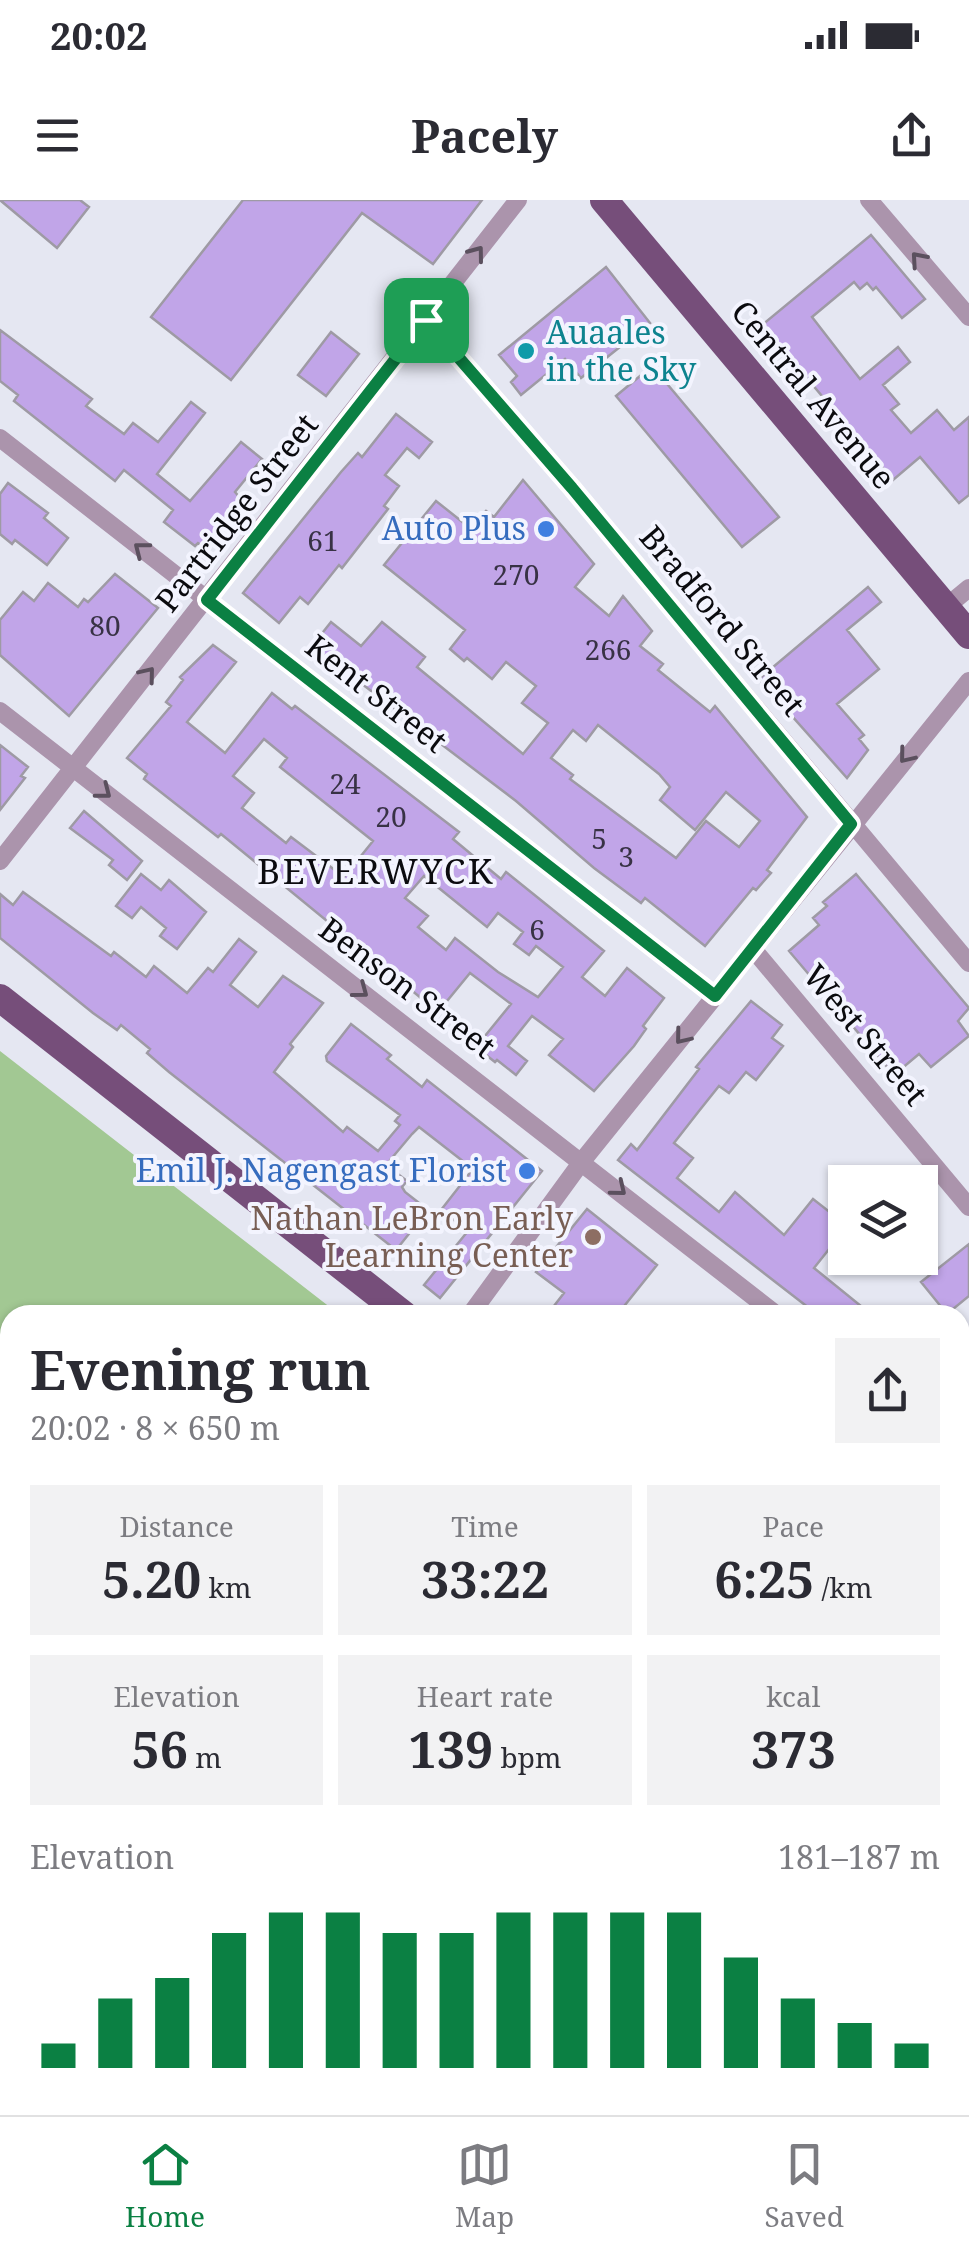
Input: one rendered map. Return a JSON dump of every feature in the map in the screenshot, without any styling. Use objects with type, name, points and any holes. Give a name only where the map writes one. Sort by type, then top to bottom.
[{"type":"main road","name":"Central Avenue","points":[[604,200],[969,635]]},
{"type":"main road","points":[[0,998],[391,1305]]},
{"type":"street","name":"Partridge Street","points":[[0,860],[518,200]]},
{"type":"street","points":[[869,200],[969,317]]},
{"type":"street","name":"Bradford Street","points":[[426,320],[572,488],[969,963]]},
{"type":"street","name":"Kent Street","points":[[0,438],[715,996]]},
{"type":"street","points":[[946,607],[969,588]]},
{"type":"street","points":[[477,1305],[582,1160],[969,681]]},
{"type":"street","name":"Benson Street","points":[[0,710],[764,1305]]},
{"type":"street","name":"West Street","points":[[753,948],[969,1207]]},
{"type":"green space","points":[[0,1051],[327,1305],[0,1305]]},
{"type":"building","points":[[0,200],[80,200],[89,207],[57,248]]},
{"type":"building","points":[[243,200],[482,200],[433,264],[362,213],[231,380],[151,317]]},
{"type":"building","points":[[871,235],[925,299],[902,318],[876,287],[873,290],[867,283],[860,289],[854,282],[812,317],[860,379],[898,347],[910,362],[883,385],[899,404],[891,410],[911,433],[937,410],[954,430],[969,417],[969,495],[959,503],[920,457],[893,480],[762,325]]},
{"type":"building","points":[[606,267],[650,323],[581,378],[565,359],[521,395],[511,382],[517,376],[499,355]]},
{"type":"building","points":[[0,330],[92,399],[86,406],[124,434],[133,423],[158,442],[191,402],[205,413],[157,474],[190,501],[241,442],[262,459],[235,492],[241,499],[204,547],[198,543],[195,546],[164,522],[173,510],[124,470],[115,481],[14,401],[18,395],[0,381]]},
{"type":"building","points":[[331,332],[359,354],[326,396],[298,375]]},
{"type":"building","points":[[652,366],[779,517],[742,547],[616,396]]},
{"type":"building","points":[[396,414],[432,442],[419,458],[407,448],[385,475],[399,486],[384,506],[388,509],[308,604],[300,597],[279,623],[243,593],[341,472],[358,453],[362,457]]},
{"type":"building","points":[[523,480],[594,564],[575,587],[609,616],[623,596],[652,631],[640,646],[663,664],[658,670],[710,712],[715,706],[807,817],[767,870],[771,873],[756,890],[753,888],[705,946],[645,898],[641,903],[594,868],[516,801],[312,646],[331,622],[361,646],[382,622],[425,657],[417,667],[523,754],[548,723],[522,703],[536,686],[506,662],[492,679],[467,658],[464,661],[450,649],[465,630],[384,565],[436,501],[470,528],[486,511],[494,517]],"holes":[[[598,725],[670,787],[660,800],[695,830],[726,792],[760,821],[739,847],[706,821],[676,858],[570,779],[573,775],[551,758],[573,730],[586,741]]]},
{"type":"building","points":[[8,483],[48,513],[44,518],[68,538],[47,565],[15,540],[12,544],[0,534],[0,494]]},
{"type":"building","points":[[115,574],[158,608],[69,716],[0,655],[0,620],[23,592],[34,601],[48,583],[78,607]]},
{"type":"building","points":[[868,587],[881,602],[847,630],[879,669],[837,704],[864,735],[859,739],[868,750],[847,778],[759,679]]},
{"type":"building","points":[[213,645],[236,662],[187,722],[225,753],[272,693],[292,709],[295,706],[459,832],[453,839],[501,879],[506,872],[604,951],[582,977],[605,996],[627,968],[664,998],[634,1046],[594,1091],[549,1055],[563,1039],[532,1016],[508,1046],[527,1061],[516,1075],[495,1062],[476,1047],[511,1004],[470,973],[438,1012],[221,834],[218,837],[144,779],[147,774],[127,758],[171,706],[166,702],[183,680],[180,677]],"holes":[[[264,739],[287,758],[280,767],[373,841],[344,877],[291,837],[286,843],[242,808],[254,793],[233,776]],[[424,876],[487,927],[498,913],[523,932],[514,944],[529,955],[536,946],[563,967],[538,997],[455,938],[446,950],[418,927],[428,916],[405,898]]]},
{"type":"building","points":[[0,745],[28,767],[21,776],[25,778],[0,810]]},
{"type":"building","points":[[84,811],[142,861],[127,880],[109,865],[113,860],[70,828]]},
{"type":"building","points":[[141,874],[161,890],[169,880],[206,912],[177,949],[160,936],[166,928],[141,907],[132,918],[116,906]]},
{"type":"building","points":[[856,874],[969,1008],[958,1021],[969,1036],[931,1067],[919,1054],[894,1075],[789,951],[819,925],[813,918],[827,906],[823,902]]},
{"type":"building","points":[[23,892],[111,956],[114,952],[146,977],[154,966],[187,993],[208,968],[213,972],[239,939],[256,952],[230,985],[258,1007],[283,976],[323,1003],[290,1044],[293,1047],[274,1072],[343,1132],[347,1127],[378,1151],[400,1125],[395,1121],[400,1115],[327,1061],[326,1056],[351,1024],[391,1055],[387,1059],[422,1087],[427,1080],[542,1171],[440,1298],[424,1285],[468,1231],[441,1210],[473,1169],[419,1127],[412,1134],[386,1165],[407,1181],[402,1187],[405,1192],[428,1210],[396,1250],[169,1072],[147,1053],[150,1049],[121,1025],[117,1030],[93,1013],[0,938],[0,894],[13,905]]},
{"type":"building","points":[[751,1001],[782,1025],[772,1038],[783,1046],[756,1080],[746,1072],[729,1093],[719,1086],[674,1143],[693,1158],[677,1178],[719,1212],[735,1192],[784,1235],[813,1199],[828,1211],[828,1250],[814,1268],[860,1305],[805,1305],[618,1160],[631,1144],[637,1150],[699,1069],[696,1067]]},
{"type":"building","name":"Nathan LeBron Early Learning Center","points":[[587,1209],[657,1265],[625,1305],[555,1305],[564,1293],[536,1272]]},
{"type":"building","points":[[969,1244],[969,1296],[958,1305],[940,1305],[921,1282],[930,1275],[938,1275],[938,1269]]},
{"type":"place","name":"Auaales in the Sky","points":[[526,351]]},
{"type":"place","name":"Auto Plus","points":[[546,529]]},
{"type":"place","name":"Emil J. Nagengast Florist","points":[[527,1171]]},
{"type":"place","name":"Nathan LeBron Early Learning Center","points":[[593,1237]]},
{"type":"district","name":"BEVERWYCK","points":[[376,872]]},
{"type":"route","points":[[426,320],[572,488],[851,824],[715,996],[207,600],[426,320]]}]
